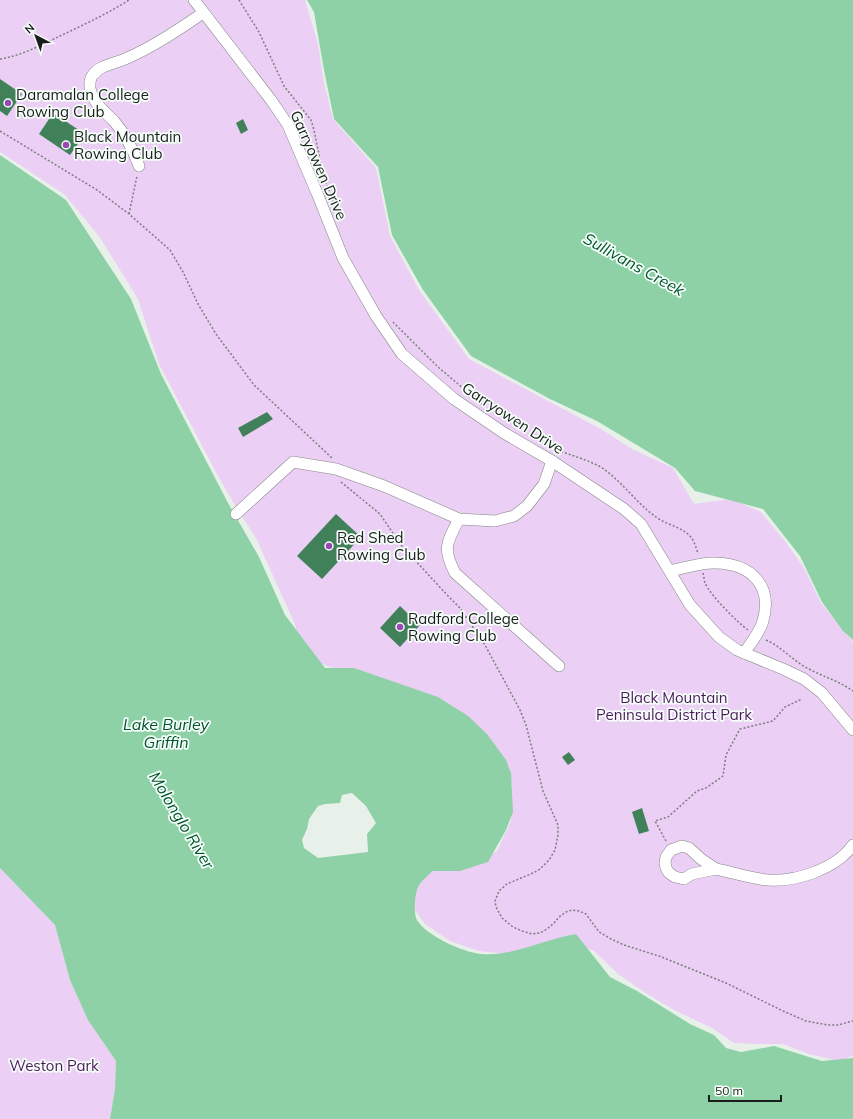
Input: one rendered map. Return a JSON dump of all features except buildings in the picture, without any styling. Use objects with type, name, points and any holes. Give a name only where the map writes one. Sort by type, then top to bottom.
[{"type":"street","name":"Garryowen Drive","points":[[194,0],[271,100],[288,125],[343,258],[376,316],[402,354],[454,399],[504,433],[602,493],[624,509],[641,524],[690,604],[719,637],[744,653],[804,679],[822,693],[853,730]]},
{"type":"street","points":[[139,166],[132,147],[125,135],[101,108],[92,95],[90,88],[92,76],[103,67],[121,61],[150,47],[204,13]]},
{"type":"street","points":[[236,514],[293,462],[336,469],[384,486],[459,519],[495,521],[514,516],[527,506],[544,484],[552,461]]},
{"type":"street","points":[[459,519],[447,547],[447,555],[456,573],[559,666]]},
{"type":"street","points":[[670,571],[715,562],[733,564],[748,571],[757,579],[763,586],[765,608],[763,622],[744,653]]},
{"type":"street","points":[[716,869],[692,874],[684,878],[675,877],[669,873],[665,862],[666,857],[671,850],[682,846],[689,848],[701,859],[716,869],[768,880],[797,878],[814,873],[833,863],[849,851],[853,845]]},
{"type":"path","points":[[0,59],[13,57],[40,46],[111,11],[129,0]]},
{"type":"path","points":[[240,0],[259,32],[284,86],[311,120],[323,174],[340,221]]},
{"type":"path","points":[[0,131],[97,190],[129,214],[170,250],[184,272],[198,304],[216,334],[254,385],[339,464],[336,469],[336,476],[349,489],[380,514],[401,545],[460,608],[485,645],[520,710],[526,725],[543,791],[558,825],[555,850],[540,869],[533,874],[507,884],[499,891],[495,901],[496,907],[506,922],[522,931],[532,934],[540,933],[548,929],[566,912],[572,910],[579,911],[586,914],[600,932],[611,939],[624,945],[659,956],[726,983],[782,1011],[806,1021],[828,1025],[838,1025],[853,1021]]},
{"type":"path","points":[[129,214],[139,166]]},
{"type":"path","points":[[390,319],[438,367],[484,406]]},
{"type":"path","points":[[549,446],[587,460],[601,468],[660,518],[681,529],[690,536],[695,543],[705,583],[739,623],[756,635],[774,643],[808,669],[843,684],[853,691]]},
{"type":"path","points":[[671,850],[655,821],[668,817],[697,791],[706,788],[723,776],[726,755],[740,729],[773,721],[785,707],[802,699]]},
{"type":"green space","name":"Black Mountain Peninsula District Park","points":[[0,0],[305,0],[318,44],[324,83],[333,119],[376,168],[390,236],[419,290],[469,359],[601,429],[632,449],[673,468],[694,504],[731,499],[761,512],[785,541],[804,568],[821,603],[853,642],[853,1056],[839,1061],[809,1054],[783,1044],[734,1043],[712,1028],[674,1010],[644,992],[618,974],[593,950],[570,947],[508,954],[479,951],[450,941],[425,924],[412,906],[410,892],[425,868],[478,863],[497,851],[511,821],[512,785],[499,751],[341,671],[317,662],[297,635],[295,624],[255,536],[217,474],[159,364],[138,299],[99,236],[64,194],[0,152]]},
{"type":"green space","name":"Weston Park","points":[[0,868],[55,925],[70,980],[88,1020],[116,1061],[115,1089],[110,1119],[0,1119]]},
{"type":"water","name":"Sullivans Creek","points":[[307,0],[853,0],[853,640],[843,631],[822,602],[800,556],[763,509],[695,491],[675,468],[597,421],[550,399],[471,356],[423,290],[392,235],[378,167],[334,119],[314,12]]},
{"type":"water","name":"Lake Burley Griffin","points":[[0,155],[66,200],[131,299],[161,374],[228,503],[259,557],[285,615],[325,668],[354,668],[438,697],[468,716],[487,734],[506,760],[511,773],[513,812],[506,830],[488,862],[460,871],[432,871],[421,883],[417,890],[415,908],[417,920],[422,926],[429,932],[455,947],[481,954],[505,953],[576,934],[610,977],[637,991],[690,1024],[714,1035],[726,1048],[741,1052],[774,1046],[822,1061],[853,1058],[853,1119],[110,1119],[115,1089],[116,1061],[88,1020],[70,980],[55,925],[0,868]],"holes":[[[352,793],[366,806],[376,823],[367,834],[368,852],[318,858],[304,848],[302,840],[307,829],[309,819],[318,806],[340,803],[342,795]]]},
{"type":"place","name":"Daramalan College Rowing Club","points":[[8,103]]},
{"type":"place","name":"Black Mountain Rowing Club","points":[[66,145]]},
{"type":"place","name":"Red Shed Rowing Club","points":[[329,546]]},
{"type":"place","name":"Radford College Rowing Club","points":[[400,627]]},
{"type":"water label","name":"Molonglo River","points":[[182,820]]}]
